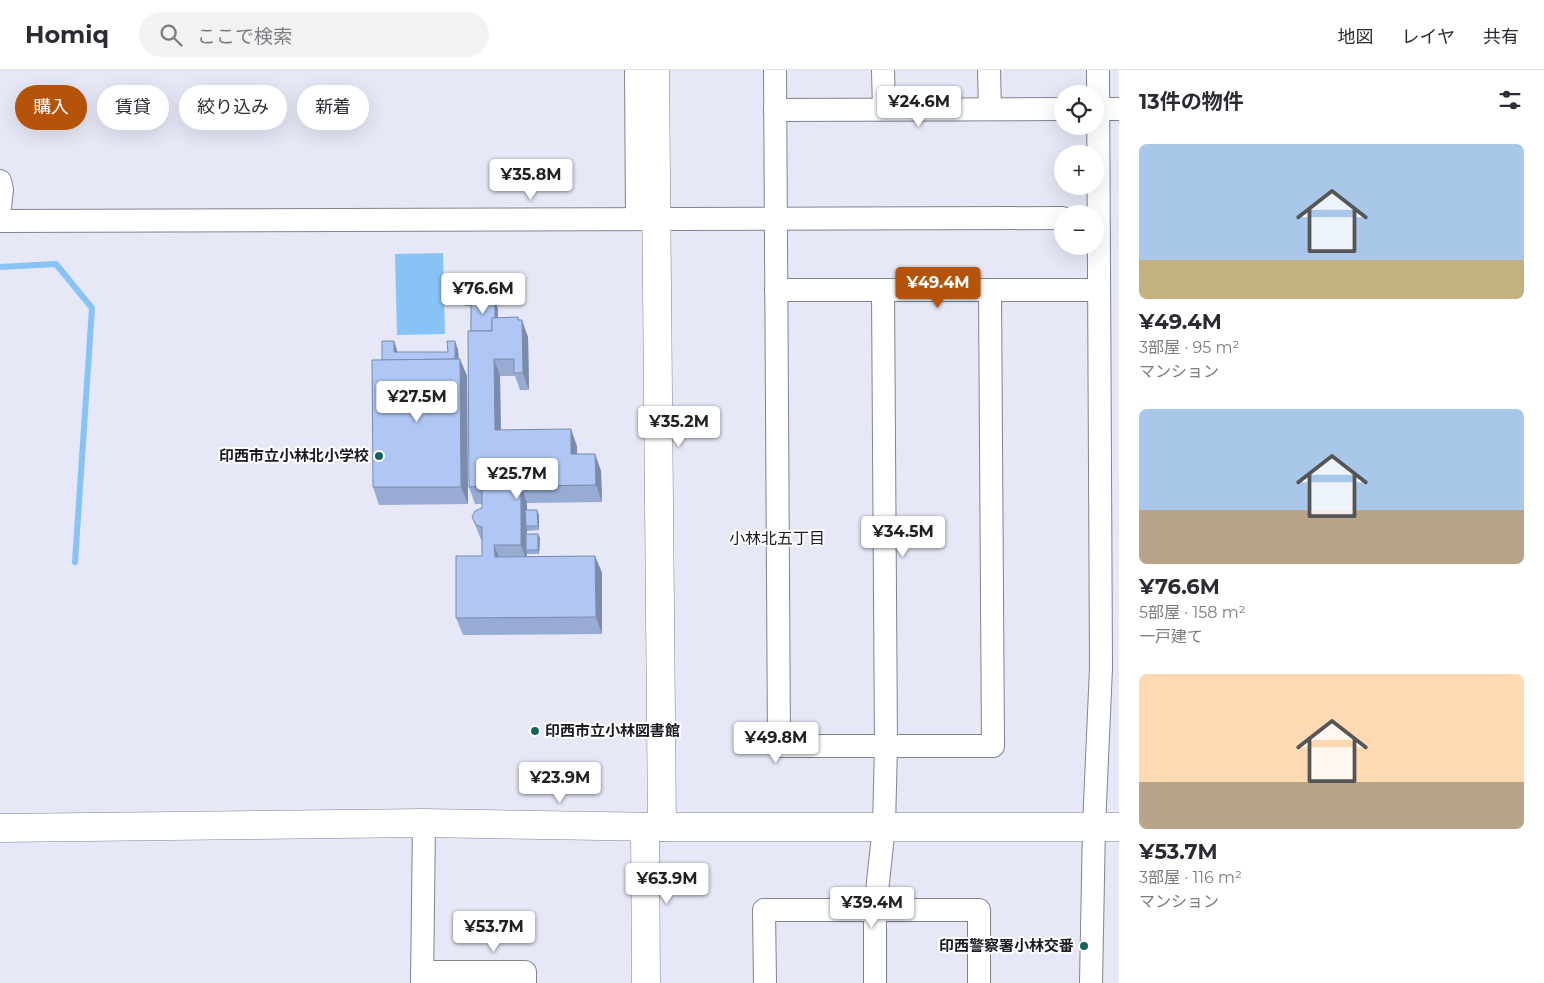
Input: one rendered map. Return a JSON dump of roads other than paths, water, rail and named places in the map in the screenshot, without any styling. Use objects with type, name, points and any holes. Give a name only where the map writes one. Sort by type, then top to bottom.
[{"type":"street","points":[[636,70],[646,219],[653,827],[646,983]]},
{"type":"street","points":[[646,219],[654,70]]},
{"type":"street","points":[[775,70],[779,746],[993,746],[990,290]]},
{"type":"street","points":[[883,70],[884,110]]},
{"type":"street","points":[[989,70],[990,109]]},
{"type":"street","points":[[1098,70],[1100,85]]},
{"type":"street","points":[[775,110],[1054,109]]},
{"type":"street","points":[[1104,135],[1104,205]]},
{"type":"street","points":[[0,181],[2,190],[0,207]]},
{"type":"street","points":[[0,221],[1054,218]]},
{"type":"street","points":[[1091,983],[1107,827],[1110,668],[1099,290],[1101,255]]},
{"type":"street","points":[[776,290],[1099,290]]},
{"type":"street","points":[[875,983],[875,910],[884,826],[886,746],[883,290]]},
{"type":"street","points":[[424,823],[422,978],[525,972],[525,983]]},
{"type":"street","points":[[0,828],[424,823],[653,827],[1107,827]]},
{"type":"street","points":[[765,983],[764,910],[979,910],[979,983]]},
{"type":"water","points":[[443,253],[445,334],[397,335],[395,254]]},
{"type":"waterway","points":[[0,267],[56,264],[92,308],[75,562]]},
{"type":"place","name":"印西市立小林北小学校","points":[[379,456]]},
{"type":"place","name":"印西市立小林図書館","points":[[535,731]]},
{"type":"place","name":"印西警察署小林交番","points":[[1084,946]]},
{"type":"district","name":"小林北五丁目","points":[[777,538]]}]
